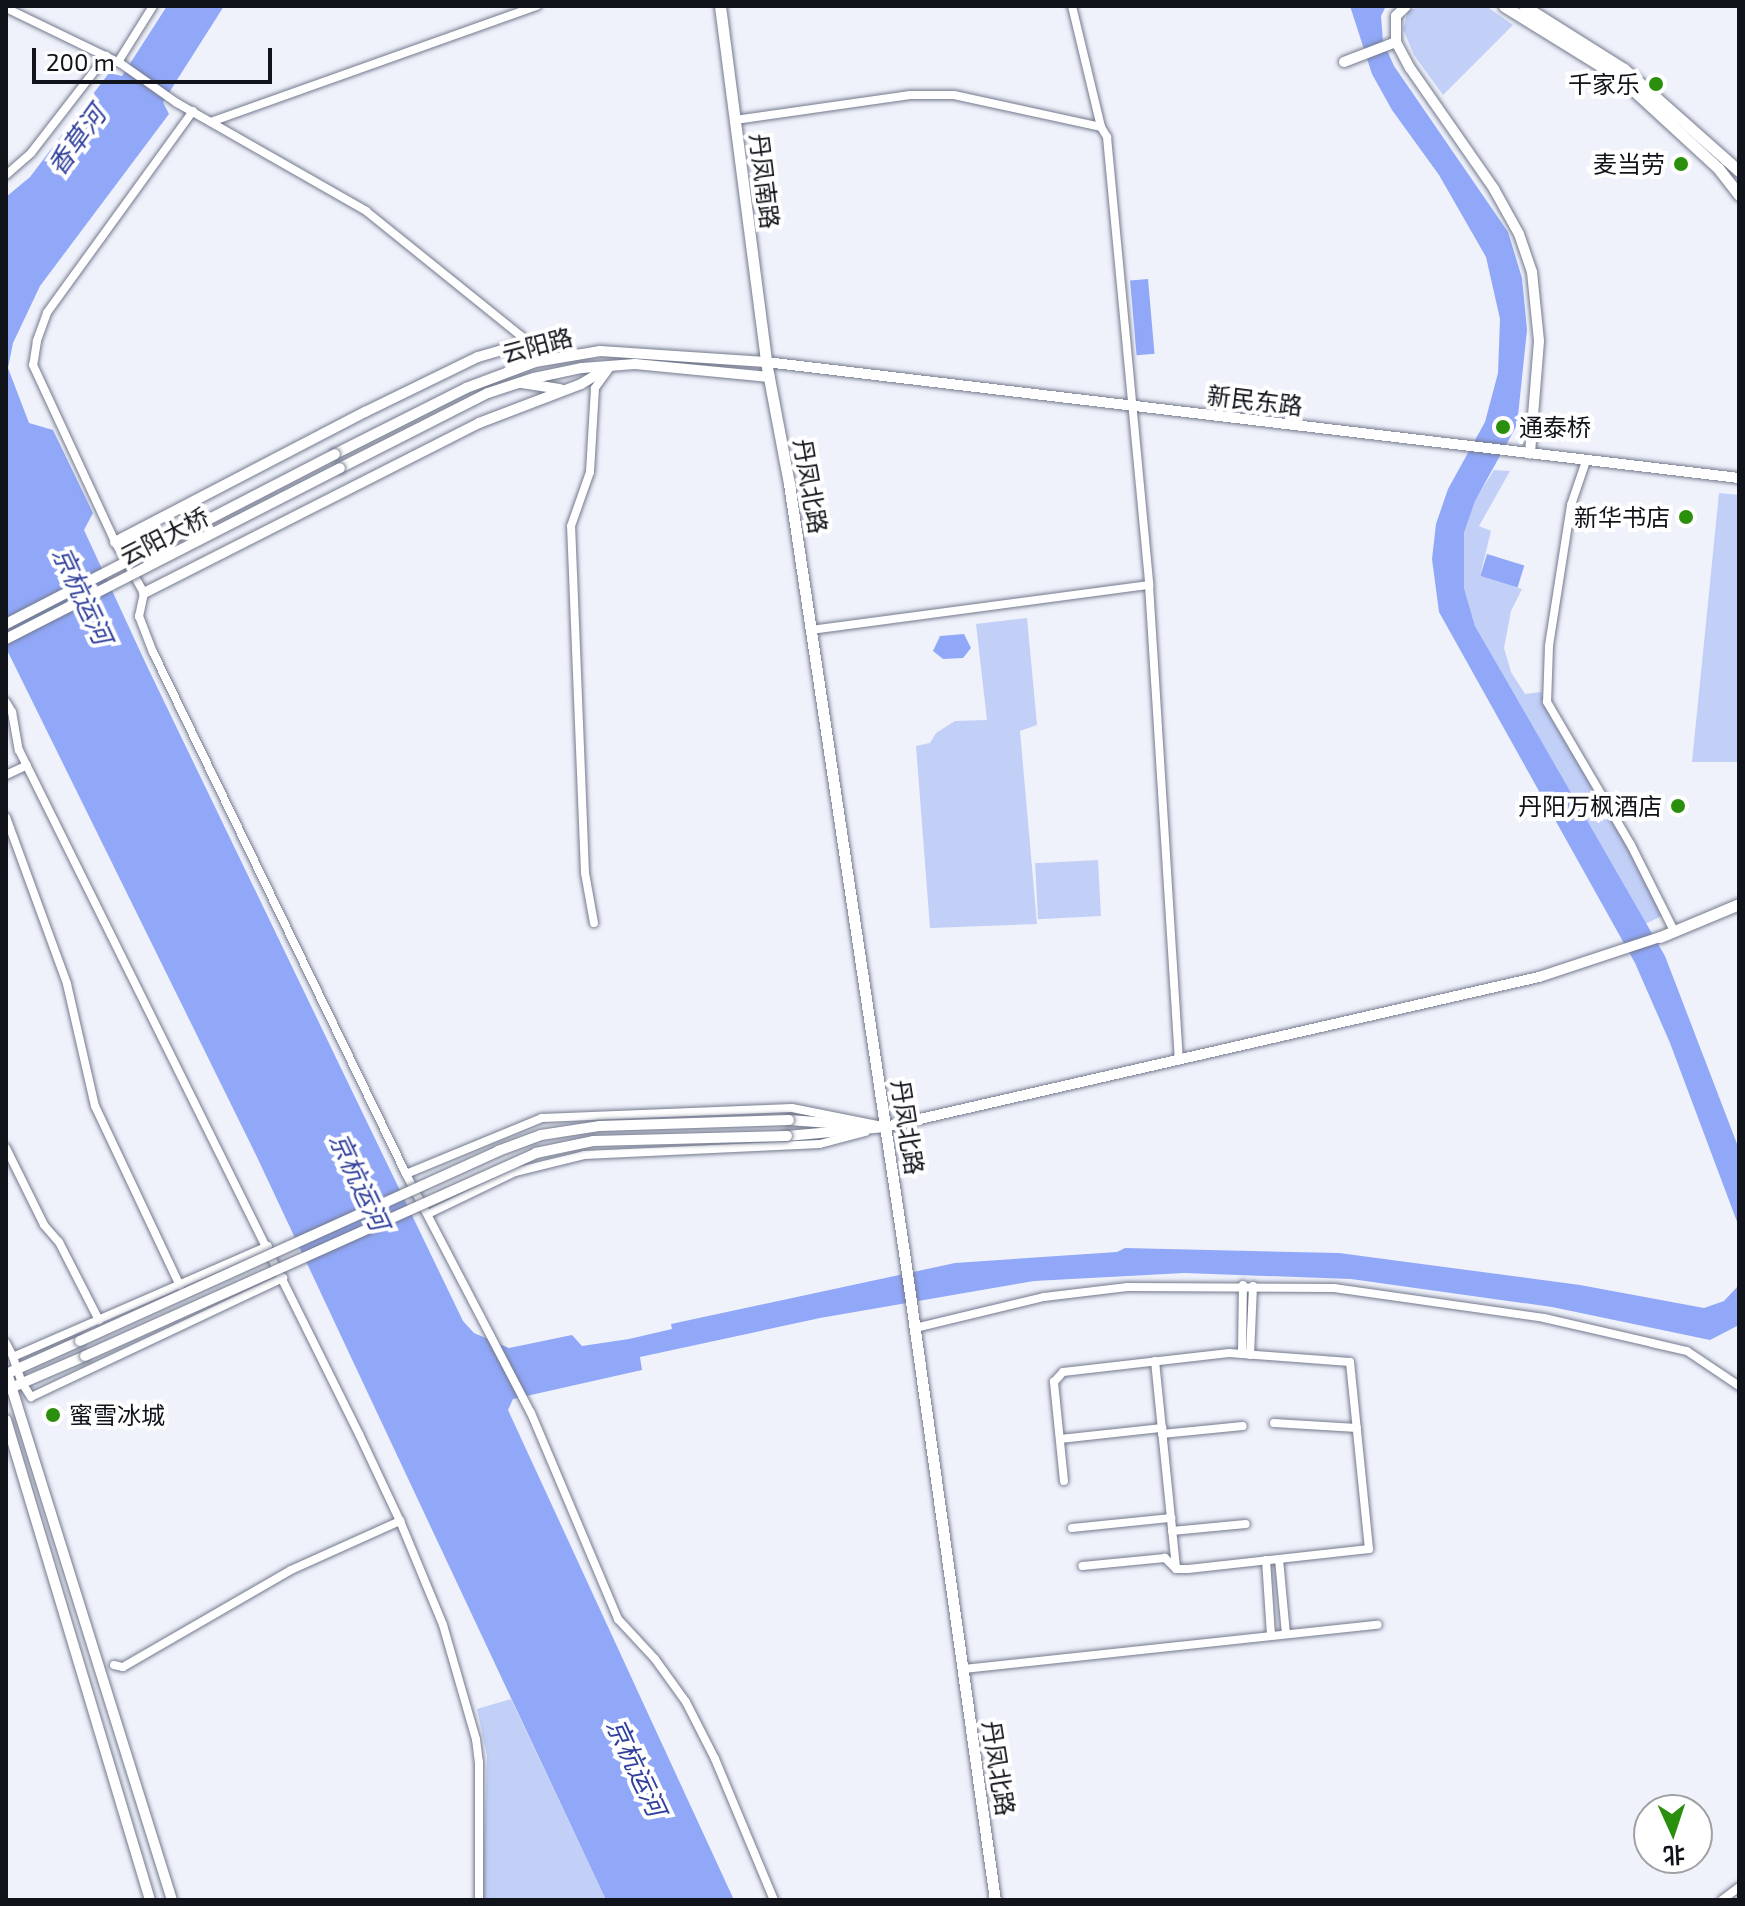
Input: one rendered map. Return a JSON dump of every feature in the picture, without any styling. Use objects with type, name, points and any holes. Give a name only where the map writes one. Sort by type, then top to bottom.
[{"type":"main road","name":"丹凤南路","points":[[720,6],[766,362]]},
{"type":"main road","points":[[1504,6],[1584,52],[1731,167]]},
{"type":"main road","points":[[1524,6],[1624,69],[1731,167],[1739,195]]},
{"type":"main road","name":"丹凤北路","points":[[766,362],[789,484],[912,1306],[995,1900]]},
{"type":"main road","points":[[1660,937],[1739,904]]},
{"type":"street","points":[[119,63],[153,6]]},
{"type":"street","points":[[211,122],[537,6]]},
{"type":"street","points":[[1072,6],[1101,127],[1107,137],[1149,585],[1179,1059]]},
{"type":"street","points":[[1406,6],[1396,16],[1395,43],[1494,189],[1519,234],[1532,272],[1539,341],[1530,454]]},
{"type":"street","points":[[6,8],[119,63],[177,103],[366,211],[526,343],[540,361]]},
{"type":"street","points":[[1344,62],[1395,43]]},
{"type":"street","points":[[6,175],[31,153],[106,56]]},
{"type":"street","points":[[735,120],[910,95],[954,95],[1101,127]]},
{"type":"street","points":[[193,111],[47,313],[33,365],[115,542],[144,593],[139,616],[153,652],[406,1174],[527,1405],[618,1619],[655,1659],[686,1702],[715,1759],[774,1900]]},
{"type":"street","points":[[115,542],[478,357],[526,343]]},
{"type":"street","name":"云阳路","points":[[335,454],[466,388],[540,361],[600,351],[766,362]]},
{"type":"street","name":"新民东路","points":[[766,362],[1739,478]]},
{"type":"street","name":"云阳路","points":[[340,468],[488,393],[520,382],[582,368],[635,364],[769,377]]},
{"type":"street","points":[[144,593],[479,423],[566,389],[611,366]]},
{"type":"street","points":[[594,923],[585,873],[571,526],[590,472],[595,388],[611,366]]},
{"type":"street","points":[[520,382],[566,389],[595,388]]},
{"type":"street","name":"云阳大桥","points":[[6,624],[335,454]]},
{"type":"street","points":[[1586,461],[1571,505],[1549,646],[1547,702],[1631,845],[1674,931]]},
{"type":"street","name":"云阳大桥","points":[[6,639],[340,468]]},
{"type":"street","points":[[811,630],[1149,585]]},
{"type":"street","points":[[6,702],[27,765],[268,1246],[400,1521],[443,1625],[476,1739],[482,1846],[479,1900]]},
{"type":"street","points":[[6,775],[27,765]]},
{"type":"street","points":[[6,817],[67,984],[95,1106],[180,1286]]},
{"type":"street","points":[[428,1214],[515,1172],[584,1155],[820,1144],[1539,977],[1660,937]]},
{"type":"street","points":[[406,1174],[542,1118],[792,1108],[885,1127]]},
{"type":"street","points":[[10,1372],[498,1151],[541,1135],[600,1126],[789,1120],[885,1127]]},
{"type":"street","points":[[14,1386],[536,1153],[593,1141],[787,1136],[885,1127]]},
{"type":"street","points":[[6,1148],[44,1225],[59,1242],[99,1320]]},
{"type":"street","points":[[13,1357],[268,1246]]},
{"type":"street","points":[[14,1386],[31,1397],[283,1278]]},
{"type":"street","points":[[1246,1355],[1248,1286]]},
{"type":"street","points":[[915,1328],[1044,1297],[1127,1287],[1334,1288],[1544,1318],[1687,1351],[1739,1386]]},
{"type":"street","points":[[6,1343],[13,1357],[10,1372],[14,1386],[172,1900]]},
{"type":"street","points":[[1064,1481],[1054,1382],[1070,1370],[1246,1355],[1350,1362],[1369,1549],[1176,1569]]},
{"type":"street","points":[[1155,1361],[1176,1569]]},
{"type":"street","points":[[6,1420],[150,1900]]},
{"type":"street","points":[[1274,1423],[1357,1428]]},
{"type":"street","points":[[1060,1439],[1243,1426]]},
{"type":"street","points":[[1072,1528],[1171,1518]]},
{"type":"street","points":[[114,1665],[123,1667],[291,1570],[400,1521]]},
{"type":"street","points":[[1172,1531],[1246,1524]]},
{"type":"street","points":[[1082,1566],[1165,1558],[1176,1569]]},
{"type":"street","points":[[1279,1559],[1286,1634]]},
{"type":"street","points":[[1266,1560],[1271,1636]]},
{"type":"street","points":[[963,1669],[1378,1625]]},
{"type":"street","points":[[1713,1900],[1723,1898],[1739,1887]]},
{"type":"shaded area","points":[[1421,6],[1486,6],[1513,25],[1443,95],[1414,55],[1403,29],[1408,11]]},
{"type":"shaded area","points":[[1494,470],[1510,471],[1479,526],[1491,531],[1480,576],[1522,589],[1511,611],[1504,648],[1511,672],[1525,694],[1541,692],[1552,720],[1629,846],[1664,915],[1645,924],[1475,626],[1464,588],[1464,533],[1475,500]]},
{"type":"shaded area","points":[[1719,493],[1739,495],[1739,762],[1692,762]]},
{"type":"shaded area","points":[[1027,618],[1037,725],[1020,731],[1037,924],[930,928],[916,746],[930,743],[936,733],[955,721],[987,720],[976,624]]},
{"type":"shaded area","points":[[1098,860],[1101,916],[1038,919],[1035,863]]},
{"type":"shaded area","points":[[511,1699],[606,1900],[482,1900],[487,1756],[477,1709]]},
{"type":"water","points":[[167,6],[224,6],[163,102],[169,114],[40,286],[13,343],[8,368],[29,423],[53,430],[93,513],[84,530],[146,664],[463,1321],[474,1333],[509,1348],[572,1335],[582,1346],[629,1339],[672,1329],[671,1324],[955,1263],[1117,1252],[1125,1248],[1339,1253],[1580,1285],[1704,1308],[1724,1301],[1739,1285],[1739,1325],[1710,1340],[1552,1307],[1351,1279],[1184,1273],[1034,1281],[820,1318],[640,1357],[642,1370],[513,1399],[508,1410],[734,1900],[606,1900],[256,1155],[6,648],[6,197],[30,177],[109,73],[122,76]]},
{"type":"water","points":[[1350,6],[1386,6],[1381,16],[1383,41],[1394,66],[1508,232],[1522,278],[1527,330],[1517,425],[1475,501],[1464,533],[1464,588],[1475,626],[1665,956],[1739,1149],[1739,1227],[1670,1043],[1635,963],[1439,612],[1432,559],[1436,524],[1448,489],[1485,422],[1498,373],[1500,319],[1486,257],[1439,175],[1392,110],[1372,74]]},
{"type":"water","points":[[1148,279],[1155,354],[1137,355],[1130,281]]},
{"type":"water","points":[[1487,554],[1524,565],[1518,587],[1480,576]]},
{"type":"water","points":[[964,634],[971,648],[963,658],[943,659],[933,651],[940,636]]},
{"type":"place","name":"千家乐","points":[[1656,84]]},
{"type":"place","name":"麦当劳","points":[[1681,164]]},
{"type":"place","name":"通泰桥","points":[[1503,427]]},
{"type":"place","name":"新华书店","points":[[1686,517]]},
{"type":"place","name":"丹阳万枫酒店","points":[[1678,806]]},
{"type":"place","name":"蜜雪冰城","points":[[53,1415]]},
{"type":"water label","name":"香草河","points":[[76,140]]},
{"type":"water label","name":"京杭运河","points":[[83,595]]},
{"type":"water label","name":"京杭运河","points":[[360,1181]]},
{"type":"water label","name":"京杭运河","points":[[637,1767]]}]
